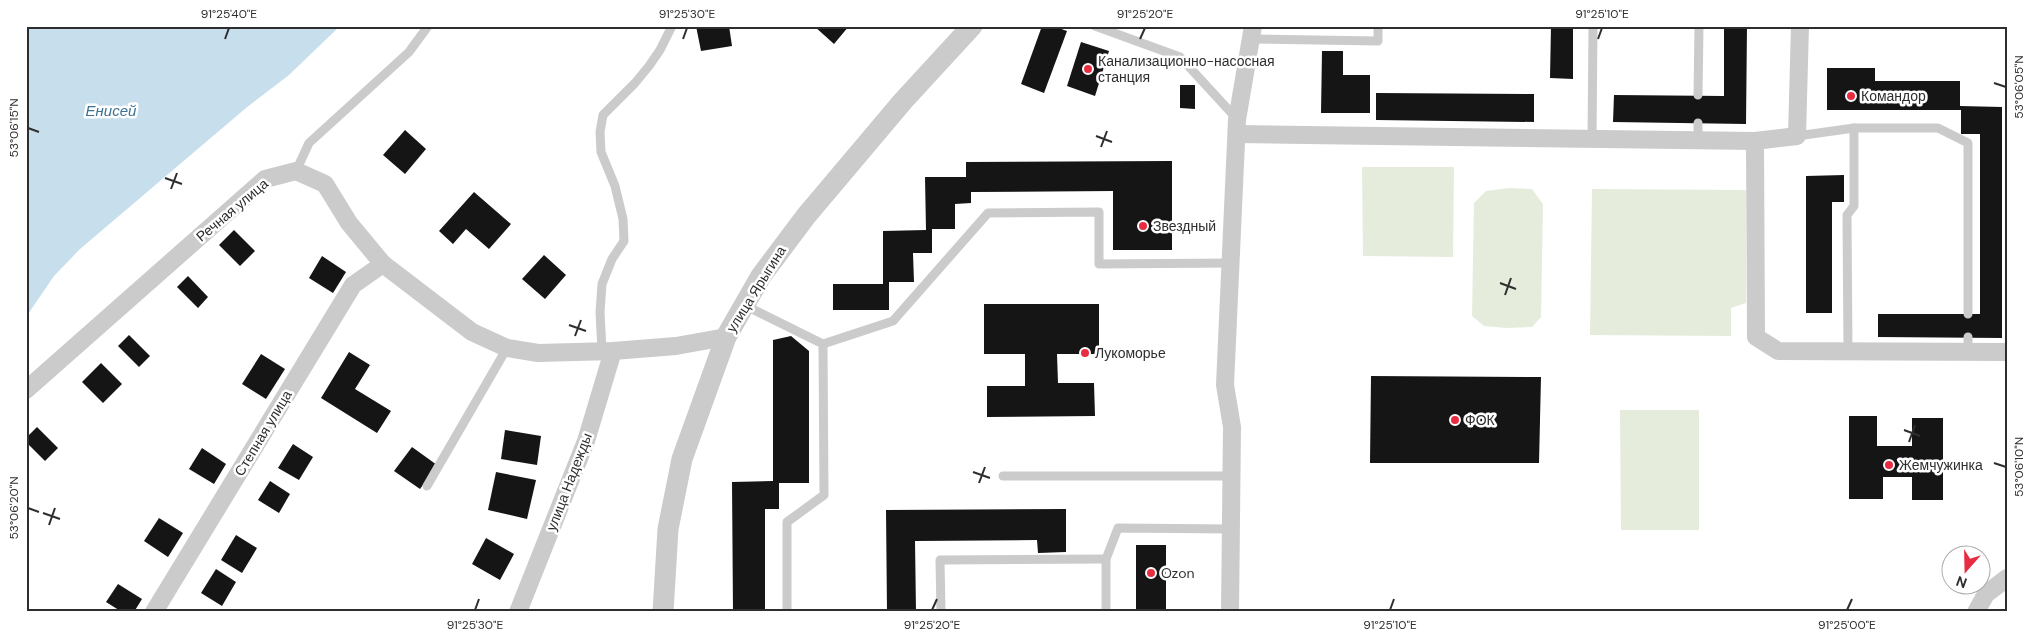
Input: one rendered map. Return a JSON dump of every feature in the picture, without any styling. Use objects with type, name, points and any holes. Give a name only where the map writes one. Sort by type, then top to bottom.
[{"type":"street","points":[[1237,127],[1592,139],[1698,132],[1755,141],[1797,136],[1800,26]]},
{"type":"street","name":"улица Ярыгина","points":[[663,612],[668,529],[682,458],[726,337],[761,276],[806,216],[964,31]]},
{"type":"street","points":[[1230,612],[1232,427],[1225,384],[1237,127],[1252,33]]},
{"type":"street","points":[[1755,141],[1756,337],[1778,351],[1848,352],[1968,345],[2007,352]]},
{"type":"street","points":[[296,171],[325,184],[348,223],[383,264],[472,332],[507,348],[538,353],[608,351],[676,346],[726,337]]},
{"type":"street","name":"Речная улица","points":[[26,390],[265,179],[296,171]]},
{"type":"street","name":"Степная улица","points":[[154,612],[353,285],[383,264]]},
{"type":"street","name":"улица Надежды","points":[[518,612],[586,441],[608,351]]},
{"type":"street","points":[[1976,612],[1986,594],[2007,578]]},
{"type":"lane","points":[[296,171],[309,144],[409,52],[428,26]]},
{"type":"lane","points":[[608,351],[600,312],[602,284],[612,259],[624,241],[623,219],[615,186],[601,152],[600,132],[603,115],[649,66],[660,50],[672,26]]},
{"type":"lane","points":[[1095,26],[1180,57],[1237,127]]},
{"type":"lane","points":[[1252,33],[1378,41],[1378,26]]},
{"type":"lane","points":[[1592,139],[1593,26]]},
{"type":"lane","points":[[1698,95],[1699,26]]},
{"type":"lane","points":[[1797,136],[1854,128],[1938,128],[1968,143],[1968,314]]},
{"type":"lane","points":[[1848,352],[1848,215],[1854,206],[1854,128]]},
{"type":"lane","points":[[744,305],[823,344],[893,320],[988,213],[1099,212],[1099,264],[1232,263]]},
{"type":"lane","points":[[787,612],[788,522],[824,495],[823,344]]},
{"type":"lane","points":[[427,486],[507,348]]},
{"type":"lane","points":[[1003,476],[1231,476]]},
{"type":"lane","points":[[1106,612],[1106,559],[1118,528],[1230,529]]},
{"type":"lane","points":[[941,612],[940,560],[1106,559]]},
{"type":"green space","points":[[1362,167],[1454,167],[1453,257],[1363,256]]},
{"type":"green space","points":[[1509,188],[1532,189],[1543,204],[1541,317],[1532,327],[1506,328],[1484,326],[1472,316],[1474,203],[1486,191]]},
{"type":"green space","points":[[1592,189],[1746,190],[1746,303],[1731,308],[1731,336],[1590,335]]},
{"type":"green space","points":[[1620,410],[1699,410],[1699,530],[1621,530]]},
{"type":"water","name":"Енисей","points":[[26,26],[340,26],[289,75],[246,108],[80,249],[54,276],[26,317]]},
{"type":"building","points":[[696,26],[729,26],[732,46],[701,51]]},
{"type":"building","points":[[814,26],[849,26],[834,44]]},
{"type":"building","points":[[1042,26],[1053,26],[1067,31],[1044,93],[1021,84]]},
{"type":"building","points":[[1322,26],[1361,26],[1361,29],[1322,29]]},
{"type":"building","points":[[1551,26],[1573,26],[1573,79],[1550,78]]},
{"type":"building","points":[[1724,26],[1747,26],[1746,124],[1613,122],[1614,95],[1724,96]]},
{"type":"building","name":"Канализационно-насосная станция","points":[[1081,42],[1109,51],[1095,96],[1067,86]]},
{"type":"building","points":[[1322,51],[1343,51],[1343,75],[1370,75],[1370,113],[1321,113]]},
{"type":"building","points":[[1827,68],[1875,68],[1875,81],[1960,81],[1960,106],[2002,107],[2002,338],[1878,337],[1878,314],[1980,314],[1980,134],[1961,134],[1961,110],[1827,110]]},
{"type":"building","points":[[1180,85],[1195,85],[1195,109],[1180,108]]},
{"type":"building","points":[[1376,93],[1534,94],[1534,122],[1376,120]]},
{"type":"building","points":[[405,130],[426,149],[405,174],[383,155]]},
{"type":"building","points":[[1172,161],[1172,250],[1113,250],[1113,191],[971,192],[971,203],[955,204],[955,229],[932,229],[932,253],[913,253],[914,282],[889,282],[889,310],[833,310],[833,284],[883,284],[883,231],[926,230],[925,177],[966,177],[966,162]]},
{"type":"building","points":[[1844,175],[1844,202],[1832,202],[1832,313],[1806,313],[1806,176]]},
{"type":"building","points":[[474,192],[511,224],[489,249],[466,229],[453,244],[439,231]]},
{"type":"building","points":[[234,230],[255,251],[240,266],[219,245]]},
{"type":"building","points":[[544,255],[566,275],[545,299],[522,279]]},
{"type":"building","points":[[322,256],[346,272],[333,293],[309,278]]},
{"type":"building","points":[[188,276],[208,297],[198,308],[177,287]]},
{"type":"building","points":[[984,304],[1099,304],[1099,354],[1057,354],[1058,383],[1094,383],[1095,416],[987,417],[987,386],[1025,386],[1025,354],[984,354]]},
{"type":"building","points":[[129,335],[150,356],[139,367],[118,346]]},
{"type":"building","points":[[791,336],[809,351],[809,483],[779,483],[779,509],[765,509],[765,612],[733,612],[732,482],[773,481],[773,340]]},
{"type":"building","points":[[349,352],[370,365],[355,389],[391,411],[377,433],[321,398]]},
{"type":"building","points":[[261,354],[285,369],[266,399],[242,384]]},
{"type":"building","points":[[101,363],[122,384],[103,403],[82,382]]},
{"type":"building","name":"ФОК","points":[[1371,376],[1541,377],[1539,463],[1370,463]]},
{"type":"building","points":[[1849,416],[1877,416],[1877,446],[1912,446],[1912,418],[1943,418],[1943,500],[1912,500],[1912,477],[1883,477],[1883,499],[1849,499]]},
{"type":"building","points":[[37,427],[58,448],[45,461],[26,442],[26,438]]},
{"type":"building","points":[[505,430],[541,436],[537,465],[501,459]]},
{"type":"building","points":[[293,444],[313,457],[299,480],[278,468]]},
{"type":"building","points":[[412,447],[437,465],[420,489],[394,471]]},
{"type":"building","points":[[202,448],[226,464],[214,484],[189,469]]},
{"type":"building","points":[[496,472],[536,480],[527,519],[488,510]]},
{"type":"building","points":[[270,481],[290,494],[279,513],[258,500]]},
{"type":"building","points":[[1066,509],[1066,552],[1038,553],[1037,540],[915,541],[916,612],[887,612],[886,510]]},
{"type":"building","points":[[159,518],[183,533],[168,557],[144,541]]},
{"type":"building","points":[[236,535],[257,548],[242,573],[221,560]]},
{"type":"building","points":[[486,538],[514,554],[500,580],[472,564]]},
{"type":"building","points":[[1136,545],[1166,545],[1166,612],[1136,612]]},
{"type":"building","points":[[216,569],[236,582],[222,606],[201,593]]},
{"type":"building","points":[[118,584],[142,599],[134,612],[122,612],[106,602]]},
{"type":"place","name":"Канализационно-насосная станция","points":[[1088,69]]},
{"type":"place","name":"Командор","points":[[1851,96]]},
{"type":"place","name":"Звездный","points":[[1143,226]]},
{"type":"place","name":"Лукоморье","points":[[1085,353]]},
{"type":"place","name":"ФОК","points":[[1455,420]]},
{"type":"place","name":"Жемчужинка","points":[[1889,465]]},
{"type":"place","name":"Ozon","points":[[1151,573]]}]
